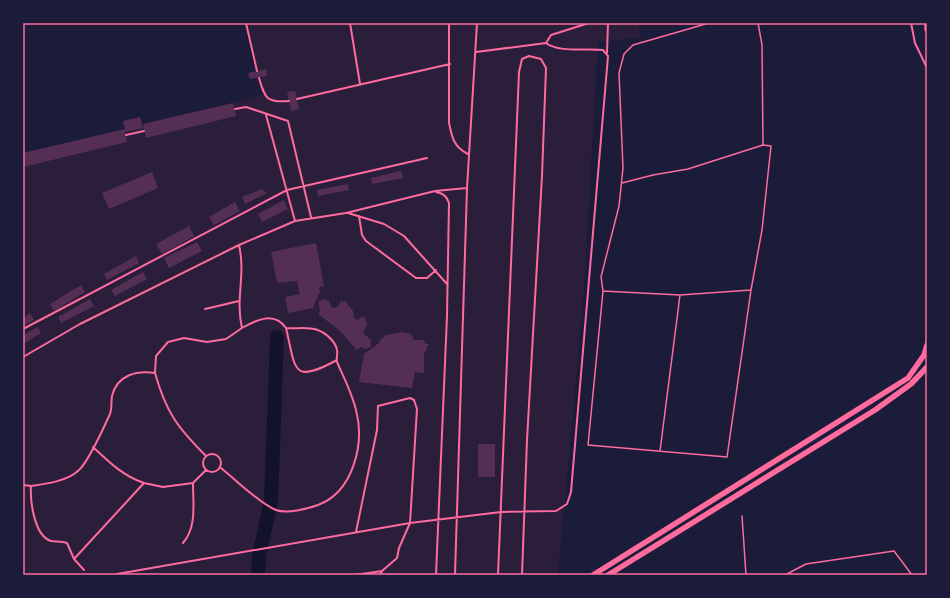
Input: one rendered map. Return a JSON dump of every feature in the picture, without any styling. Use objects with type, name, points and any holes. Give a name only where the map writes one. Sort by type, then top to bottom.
[{"type":"street","points":[[927,23],[927,29]]},
{"type":"street","points":[[594,575],[908,378],[924,355],[927,346]]},
{"type":"street","points":[[608,575],[875,410],[911,384],[927,367]]},
{"type":"lane","points":[[246,23],[257,71]]},
{"type":"lane","points":[[350,23],[360,84]]},
{"type":"lane","points":[[448,23],[450,64],[449,123],[452,137],[456,146],[468,154]]},
{"type":"lane","points":[[455,575],[466,188],[477,23]]},
{"type":"lane","points":[[546,43],[551,35],[589,23]]},
{"type":"lane","points":[[117,574],[410,523],[501,512],[556,511],[566,504],[571,492],[607,53],[608,23]]},
{"type":"lane","points":[[911,23],[915,43],[927,68]]},
{"type":"lane","points":[[476,52],[546,43],[556,49],[586,48],[604,50],[607,53]]},
{"type":"lane","points":[[498,575],[519,72],[522,59],[529,56],[541,59],[546,68],[542,176],[527,440],[522,575]]},
{"type":"lane","points":[[297,99],[450,64]]},
{"type":"lane","points":[[259,78],[263,94],[269,100],[275,102],[289,101]]},
{"type":"lane","points":[[235,109],[246,107],[266,115],[288,121],[312,218]]},
{"type":"lane","points":[[266,115],[295,221]]},
{"type":"lane","points":[[126,135],[144,131]]},
{"type":"lane","points":[[23,329],[287,190],[427,158]]},
{"type":"lane","points":[[23,357],[80,324],[239,245],[295,221],[346,212],[434,191],[466,188]]},
{"type":"lane","points":[[434,191],[442,193],[448,199],[449,203],[448,285],[436,575]]},
{"type":"lane","points":[[346,212],[384,224],[404,236],[448,285]]},
{"type":"lane","points":[[359,216],[362,235],[366,241],[416,278],[428,278],[436,270]]},
{"type":"lane","points":[[239,245],[243,269],[239,300],[242,328]]},
{"type":"lane","points":[[205,309],[239,300]]},
{"type":"lane","points":[[206,456],[177,426],[162,399],[155,373],[156,356],[168,342],[184,338],[207,342],[226,339],[258,319],[275,318],[282,321],[286,328],[296,367],[301,372],[314,372],[337,360]]},
{"type":"lane","points":[[221,468],[264,503],[277,511],[294,511],[328,501],[343,487],[354,466],[358,436],[357,411],[350,389],[337,360],[337,350],[335,344],[322,331],[286,328]]},
{"type":"lane","points":[[23,485],[31,486],[57,480],[76,473],[81,469],[111,412],[112,395],[116,385],[129,374],[142,371],[155,373]]},
{"type":"lane","points":[[356,532],[377,430],[378,406],[383,403],[410,398],[414,400],[417,409],[410,523],[397,558],[382,571],[380,575]]},
{"type":"lane","points":[[93,447],[115,468],[132,479],[163,487],[193,483],[206,470]]},
{"type":"lane","points":[[210,454],[218,456],[221,459],[221,468],[216,472],[211,473],[206,470],[203,461],[206,456],[210,454]]},
{"type":"lane","points":[[74,559],[144,483]]},
{"type":"lane","points":[[183,543],[189,536],[192,527],[193,483]]},
{"type":"lane","points":[[31,486],[30,498],[38,527],[45,537],[51,541],[60,540],[67,543],[74,559],[84,570]]},
{"type":"lane","points":[[355,575],[382,571]]},
{"type":"path","points":[[622,183],[688,169],[763,145],[771,146],[762,230],[751,290],[727,457],[588,445],[602,291],[601,277],[619,206],[622,183],[623,168],[619,73],[624,54],[633,45],[709,23]]},
{"type":"path","points":[[758,23],[762,45],[763,145]]},
{"type":"path","points":[[602,291],[680,295],[751,290]]},
{"type":"path","points":[[660,451],[680,295]]},
{"type":"path","points":[[742,516],[746,575]]},
{"type":"path","points":[[785,575],[806,564],[894,551],[912,575]]},
{"type":"shaded area","points":[[246,23],[639,23],[640,37],[598,43],[584,292],[558,575],[23,575],[23,153],[124,129],[123,121],[140,117],[143,124],[233,103],[263,94]]},
{"type":"building","points":[[266,69],[267,76],[250,79],[248,73]]},
{"type":"building","points":[[295,91],[299,109],[291,111],[287,92]]},
{"type":"building","points":[[233,103],[236,116],[146,138],[143,124]]},
{"type":"building","points":[[140,117],[143,128],[125,132],[127,142],[23,167],[23,153],[125,129],[123,121]]},
{"type":"building","points":[[401,171],[403,178],[372,184],[371,178]]},
{"type":"building","points":[[152,172],[158,188],[109,209],[102,193]]},
{"type":"building","points":[[348,184],[349,190],[318,196],[317,190]]},
{"type":"building","points":[[262,189],[267,193],[245,204],[242,197]]},
{"type":"building","points":[[284,200],[288,209],[262,222],[258,214]]},
{"type":"building","points":[[235,202],[240,211],[214,225],[209,217]]},
{"type":"building","points":[[189,226],[194,236],[162,254],[156,244]]},
{"type":"building","points":[[197,242],[202,251],[169,268],[164,258]]},
{"type":"building","points":[[316,243],[324,286],[319,287],[320,292],[313,308],[288,313],[285,297],[300,294],[297,281],[277,283],[271,252]]},
{"type":"building","points":[[136,256],[139,263],[107,280],[104,274]]},
{"type":"building","points":[[143,272],[147,279],[115,296],[111,290]]},
{"type":"building","points":[[81,285],[85,292],[54,311],[50,304]]},
{"type":"building","points":[[90,299],[94,306],[61,323],[58,317]]},
{"type":"building","points":[[325,299],[329,301],[332,308],[338,307],[341,301],[346,302],[353,311],[354,318],[358,320],[362,316],[365,318],[367,325],[363,333],[371,340],[371,347],[365,349],[361,347],[357,350],[339,330],[318,314],[320,311],[318,301]]},
{"type":"building","points":[[30,313],[34,320],[23,326],[23,318]]},
{"type":"building","points":[[38,327],[41,333],[23,344],[23,335]]},
{"type":"building","points":[[403,332],[411,334],[414,340],[423,340],[426,344],[430,344],[426,347],[428,348],[425,351],[427,353],[424,352],[424,373],[415,372],[412,388],[359,382],[364,354],[379,343],[380,340],[386,335]]},
{"type":"building","points":[[478,444],[495,444],[495,477],[478,477]]},
{"type":"waterway","points":[[258,575],[259,556],[271,501],[277,337]]}]
